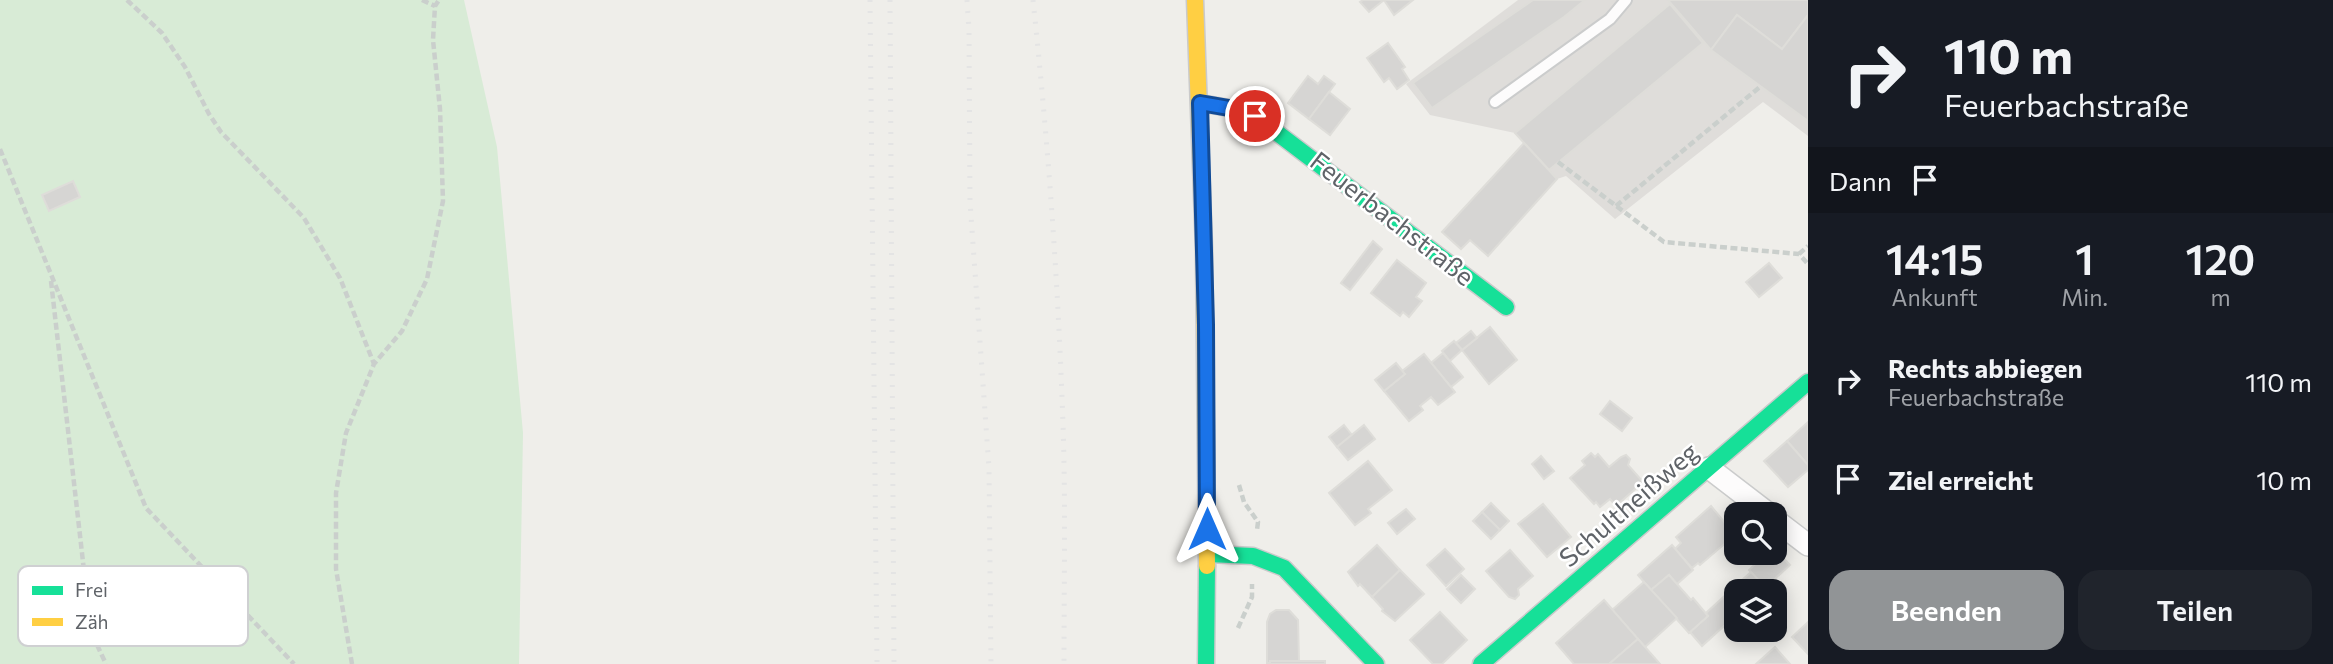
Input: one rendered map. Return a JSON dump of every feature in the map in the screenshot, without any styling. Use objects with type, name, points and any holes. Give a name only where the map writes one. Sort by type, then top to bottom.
[{"type":"street","points":[[1195,0],[1206,325],[1206,664]]},
{"type":"street","name":"Feuerbachstraße","points":[[1200,103],[1255,116],[1506,307]]},
{"type":"street","name":"Schultheißweg","points":[[1481,664],[1808,382]]},
{"type":"street","points":[[1709,468],[1753,502]]},
{"type":"street","points":[[1787,529],[1808,545]]},
{"type":"street","points":[[1208,554],[1253,556],[1284,568],[1376,664]]},
{"type":"lane","points":[[1496,102],[1610,19],[1626,0]]},
{"type":"path","points":[[127,0],[162,33],[185,67],[221,132],[304,218],[340,278],[374,364]]},
{"type":"path","points":[[352,664],[336,569],[336,493],[346,433],[374,364],[402,331],[427,279],[443,201],[440,109],[433,40],[437,3],[422,0]]},
{"type":"path","points":[[1616,206],[1761,86]]},
{"type":"path","points":[[0,149],[146,508],[201,566]]},
{"type":"path","points":[[1558,162],[1664,242],[1799,254],[1808,264]]},
{"type":"path","points":[[1799,254],[1808,246]]},
{"type":"path","points":[[50,273],[83,566]]},
{"type":"path","points":[[1238,637],[1238,624],[1252,597],[1253,556]]},
{"type":"path","points":[[248,616],[294,664]]},
{"type":"path","points":[[98,646],[106,664]]},
{"type":"shaded area","points":[[1518,0],[1808,0],[1808,136],[1763,102],[1615,219],[1566,176],[1557,179],[1515,133],[1430,115],[1406,84]]},
{"type":"green space","points":[[0,0],[464,0],[497,147],[523,433],[519,664],[0,664]]},
{"type":"building","points":[[1384,0],[1369,12],[1360,2]]},
{"type":"building","points":[[1384,0],[1413,0],[1394,15]]},
{"type":"building","points":[[1533,0],[1585,0],[1432,108],[1413,83]]},
{"type":"building","points":[[1668,0],[1808,0],[1808,15],[1782,49],[1737,15],[1711,50]]},
{"type":"building","points":[[1670,4],[1703,43],[1549,170],[1515,133]]},
{"type":"building","points":[[1737,15],[1782,49],[1808,15],[1808,121],[1711,50]]},
{"type":"building","points":[[1388,43],[1405,67],[1402,69],[1409,80],[1397,89],[1389,78],[1384,82],[1367,58]]},
{"type":"building","points":[[1308,76],[1318,84],[1324,76],[1335,84],[1309,119],[1288,103]]},
{"type":"building","points":[[1329,92],[1350,109],[1330,135],[1309,119]]},
{"type":"building","points":[[1524,143],[1557,179],[1488,256],[1470,240],[1461,249],[1442,232]]},
{"type":"building","points":[[73,181],[80,197],[49,211],[42,195]]},
{"type":"building","points":[[1373,241],[1382,249],[1350,290],[1341,283]]},
{"type":"building","points":[[1397,260],[1426,283],[1416,297],[1422,301],[1409,317],[1403,312],[1400,316],[1371,293]]},
{"type":"building","points":[[1769,263],[1782,278],[1759,297],[1746,282]]},
{"type":"building","points":[[1490,327],[1517,360],[1489,384],[1462,350]]},
{"type":"building","points":[[1471,331],[1477,338],[1462,350],[1456,343]]},
{"type":"building","points":[[1454,341],[1462,350],[1450,361],[1442,351]]},
{"type":"building","points":[[1443,353],[1463,377],[1451,387],[1431,363]]},
{"type":"building","points":[[1424,354],[1455,392],[1438,405],[1431,397],[1420,406],[1423,410],[1409,421],[1384,391],[1405,374],[1402,371]]},
{"type":"building","points":[[1396,363],[1405,374],[1384,391],[1375,380]]},
{"type":"building","points":[[1610,401],[1632,418],[1622,431],[1600,414]]},
{"type":"building","points":[[1808,422],[1808,465],[1787,441]]},
{"type":"building","points":[[1344,425],[1352,435],[1337,447],[1329,437]]},
{"type":"building","points":[[1364,425],[1375,439],[1348,460],[1337,447]]},
{"type":"building","points":[[1787,441],[1808,465],[1808,470],[1788,487],[1764,461]]},
{"type":"building","points":[[1591,453],[1595,457],[1598,454],[1609,467],[1626,455],[1630,459],[1628,465],[1643,482],[1616,506],[1610,499],[1600,507],[1596,502],[1594,504],[1570,478],[1585,465],[1582,461]]},
{"type":"building","points":[[1541,456],[1554,471],[1544,479],[1532,464]]},
{"type":"building","points":[[1368,461],[1392,490],[1368,509],[1371,513],[1355,525],[1329,493]]},
{"type":"building","points":[[1491,503],[1509,521],[1500,530],[1482,512]]},
{"type":"building","points":[[1543,504],[1571,537],[1547,557],[1518,524]]},
{"type":"building","points":[[1711,506],[1724,522],[1724,544],[1700,565],[1698,563],[1692,568],[1675,549],[1681,543],[1676,537]]},
{"type":"building","points":[[1406,509],[1415,519],[1397,534],[1388,523]]},
{"type":"building","points":[[1482,512],[1500,530],[1491,539],[1473,521]]},
{"type":"building","points":[[1377,545],[1400,570],[1372,597],[1360,584],[1358,586],[1348,572]]},
{"type":"building","points":[[1672,545],[1693,570],[1677,584],[1669,575],[1651,590],[1638,575]]},
{"type":"building","points":[[1445,549],[1464,569],[1446,586],[1427,565]]},
{"type":"building","points":[[1510,550],[1533,576],[1518,589],[1519,595],[1515,599],[1509,597],[1486,571]]},
{"type":"building","points":[[1787,562],[1790,565],[1775,579],[1757,579],[1749,570],[1754,565],[1787,565]]},
{"type":"building","points":[[1400,570],[1424,594],[1395,621],[1382,611],[1372,597]]},
{"type":"building","points":[[1751,572],[1758,579],[1743,579]]},
{"type":"building","points":[[1461,575],[1475,589],[1461,603],[1447,589]]},
{"type":"building","points":[[1669,575],[1708,616],[1689,633],[1651,590]]},
{"type":"building","points":[[1644,582],[1677,618],[1645,647],[1612,610]]},
{"type":"building","points":[[1724,597],[1724,626],[1702,646],[1690,632],[1708,616],[1706,613]]},
{"type":"building","points":[[1604,600],[1638,639],[1609,664],[1574,664],[1556,643]]},
{"type":"building","points":[[1276,610],[1289,610],[1298,620],[1299,661],[1267,663],[1267,622],[1270,614]]},
{"type":"building","points":[[1440,612],[1467,640],[1442,664],[1433,664],[1410,640]]},
{"type":"building","points":[[1808,622],[1808,654],[1792,637]]},
{"type":"building","points":[[1638,639],[1660,664],[1609,664]]},
{"type":"building","points":[[1775,647],[1790,664],[1756,664]]},
{"type":"building","points":[[1270,661],[1325,661],[1325,664],[1270,664]]},
{"type":"railway","points":[[870,0],[877,664]]},
{"type":"railway","points":[[890,0],[894,664]]},
{"type":"railway","points":[[967,0],[970,202],[989,468],[991,664]]},
{"type":"railway","points":[[1033,0],[1051,199],[1060,348],[1064,464],[1064,664]]},
{"type":"traffic: fast","points":[[1200,103],[1255,116],[1506,307]]},
{"type":"traffic: fast","points":[[1481,664],[1808,382]]},
{"type":"traffic: fast","points":[[1208,554],[1253,556],[1284,568],[1376,664]]},
{"type":"traffic: fast","points":[[1206,664],[1207,566]]},
{"type":"traffic: slow","points":[[1195,0],[1204,249],[1207,566]]},
{"type":"route","points":[[1207,529],[1206,325],[1200,103],[1255,116]]}]
